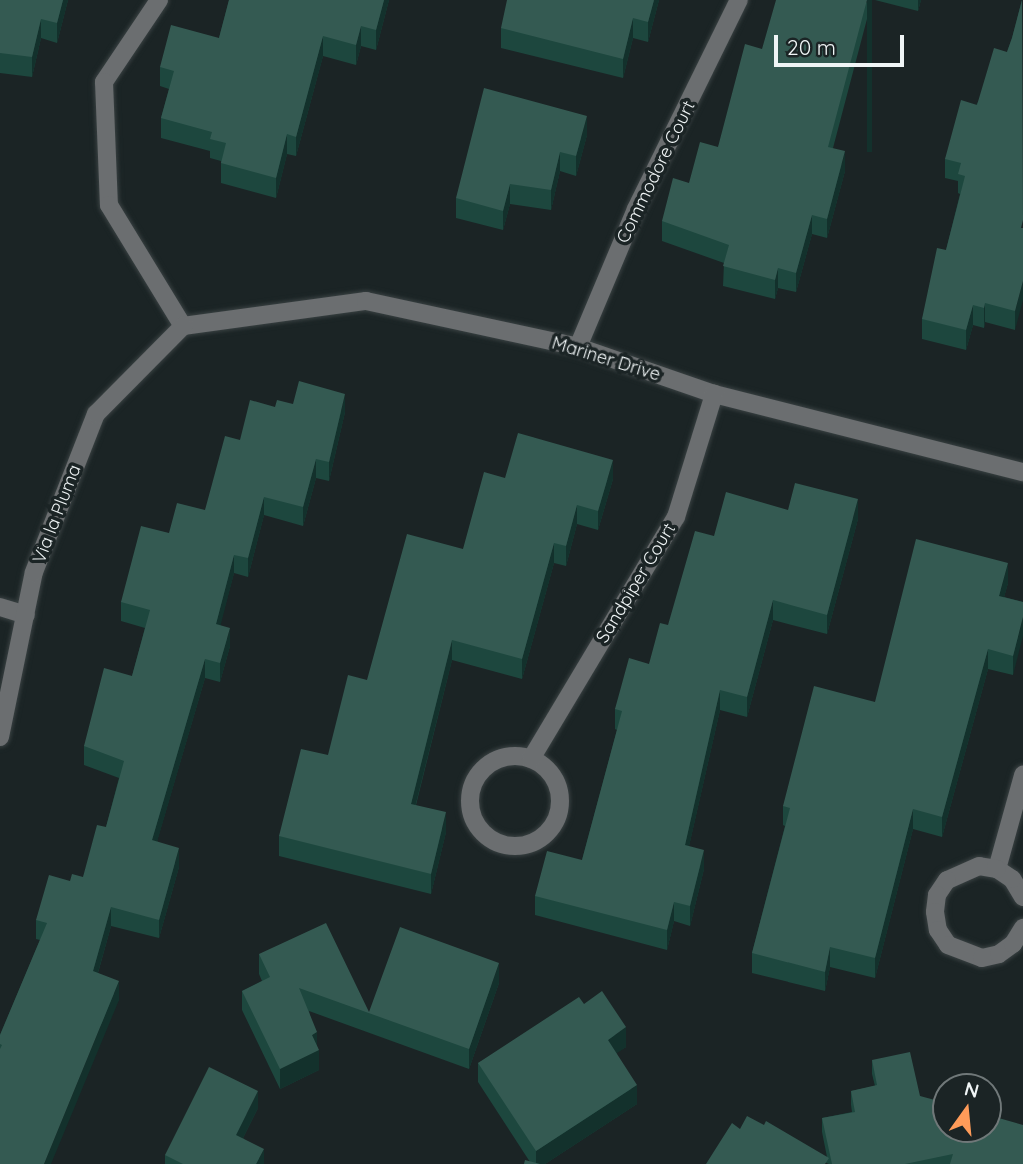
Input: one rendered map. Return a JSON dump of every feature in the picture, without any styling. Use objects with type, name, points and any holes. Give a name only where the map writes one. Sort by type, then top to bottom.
[{"type":"street","points":[[159,0],[104,82],[108,205],[183,326]]},
{"type":"street","name":"Commodore Court","points":[[578,347],[636,209],[739,0]]},
{"type":"street","name":"Mariner Drive","points":[[183,326],[366,301],[578,347],[714,394],[1023,472]]},
{"type":"street","name":"Via la Pluma","points":[[0,737],[5,687],[26,615],[34,572],[96,414],[183,326]]},
{"type":"street","name":"Sandpiper Court","points":[[531,758],[676,517],[714,394]]},
{"type":"street","points":[[0,607],[26,615]]},
{"type":"street","points":[[531,758],[547,768],[557,782],[558,817],[534,843],[498,844],[473,819],[469,802],[472,784],[497,759],[531,758]]},
{"type":"street","points":[[997,869],[1023,775]]},
{"type":"street","points":[[1023,897],[1012,879],[997,869],[979,866],[947,880],[937,895],[938,930],[948,945],[982,958],[1013,944],[1023,928]]},
{"type":"building","points":[[0,0],[63,0],[57,23],[41,19],[32,57],[0,53]]},
{"type":"building","points":[[229,0],[384,0],[376,30],[361,26],[356,45],[323,36],[296,137],[287,134],[276,178],[221,163],[226,143],[210,139],[212,132],[161,118],[174,71],[160,67],[171,25],[219,38]]},
{"type":"building","points":[[507,0],[654,0],[648,22],[633,18],[623,59],[501,28]]},
{"type":"building","points":[[776,0],[867,0],[828,147],[845,151],[827,219],[812,215],[796,273],[778,268],[775,280],[723,266],[729,245],[662,221],[673,178],[689,183],[700,142],[718,147],[745,44],[762,49]]},
{"type":"building","points":[[1022,0],[1023,281],[1015,311],[985,303],[984,308],[973,305],[966,330],[922,319],[937,248],[946,250],[965,176],[958,174],[961,163],[945,159],[961,100],[977,105],[994,48],[1007,52]]},
{"type":"building","points":[[484,88],[587,116],[576,156],[560,152],[551,190],[510,184],[503,211],[456,198]]},
{"type":"building","points":[[299,381],[345,394],[329,462],[316,459],[303,507],[264,497],[248,558],[234,555],[216,624],[230,628],[220,663],[205,659],[152,840],[179,848],[159,920],[111,907],[93,971],[119,981],[44,1164],[0,1164],[0,1035],[47,923],[36,920],[49,875],[70,881],[72,874],[83,877],[97,825],[106,827],[124,761],[84,746],[104,668],[132,676],[150,610],[121,602],[141,526],[169,533],[177,503],[205,510],[225,436],[240,440],[250,400],[275,407],[277,400],[293,404]]},
{"type":"building","points":[[518,433],[613,460],[598,511],[577,505],[566,546],[554,543],[522,659],[452,640],[411,804],[446,812],[431,874],[279,836],[301,749],[328,755],[348,675],[367,680],[407,534],[463,549],[484,472],[505,478]]},
{"type":"building","points":[[795,483],[858,499],[827,615],[773,600],[747,697],[720,690],[685,845],[704,850],[690,906],[674,902],[667,930],[535,896],[547,851],[582,860],[622,711],[615,709],[629,658],[649,664],[660,623],[668,625],[695,531],[714,536],[726,492],[788,510]]},
{"type":"building","points":[[916,539],[1008,563],[999,596],[1023,602],[1023,617],[1013,656],[988,649],[942,817],[913,809],[875,958],[830,947],[825,972],[752,953],[790,808],[783,806],[814,686],[875,702]]},
{"type":"building","points":[[326,923],[369,1012],[400,927],[499,963],[469,1049],[299,988],[317,1032],[312,1035],[319,1050],[280,1069],[242,991],[270,977],[259,954]]},
{"type":"building","points":[[602,991],[626,1027],[608,1040],[637,1085],[536,1151],[478,1063],[579,997],[584,1004]]},
{"type":"building","points":[[910,1052],[920,1096],[932,1099],[932,1143],[1002,1143],[1002,1119],[1023,1125],[1023,1164],[950,1164],[953,1154],[905,1164],[832,1164],[822,1118],[855,1112],[851,1091],[877,1085],[872,1060]]},
{"type":"building","points":[[209,1067],[258,1091],[236,1135],[264,1149],[256,1164],[183,1164],[165,1155]]},
{"type":"building","points":[[747,1116],[764,1125],[766,1121],[829,1158],[825,1164],[706,1164],[732,1123],[740,1129]]},
{"type":"building","points":[[525,1160],[540,1164],[524,1164]]}]
